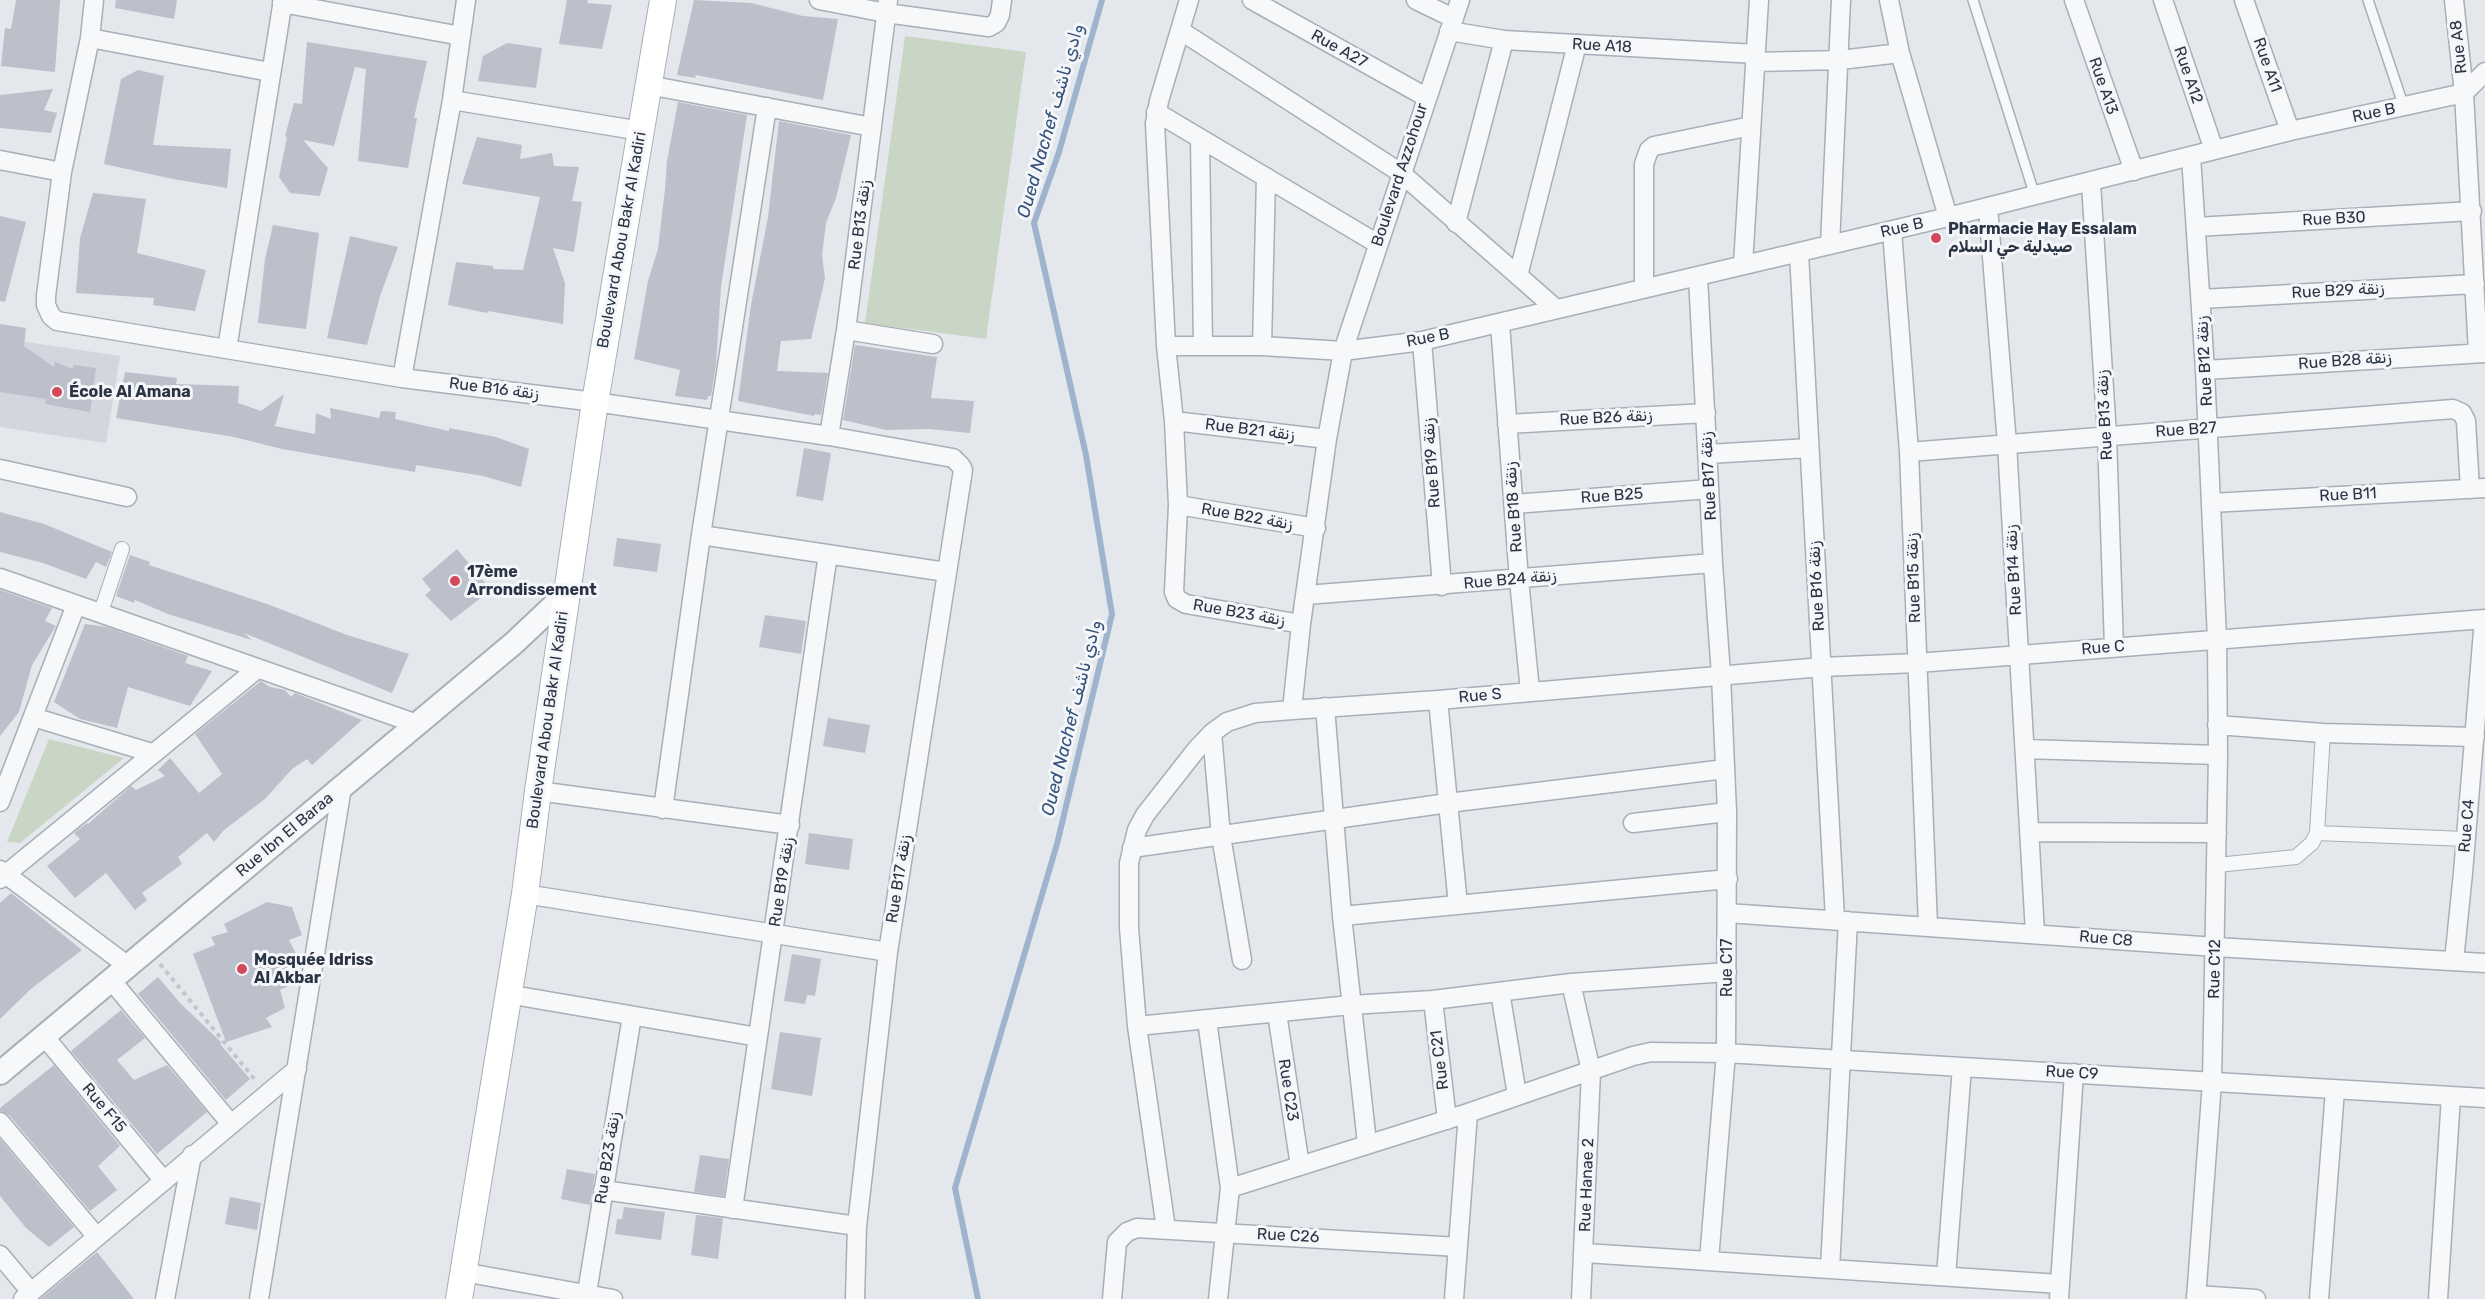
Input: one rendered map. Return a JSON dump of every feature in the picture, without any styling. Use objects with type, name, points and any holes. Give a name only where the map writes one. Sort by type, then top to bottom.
[{"type":"main road","name":"Boulevard Abou Bakr Al Kadiri","points":[[459,1299],[525,894],[595,402],[663,0]]},
{"type":"street","points":[[0,160],[62,172],[90,38],[94,0]]},
{"type":"street","points":[[402,378],[452,99],[466,0]]},
{"type":"street","points":[[819,0],[887,7],[989,27],[996,23],[1002,0]]},
{"type":"street","points":[[1178,505],[1166,346],[1156,112],[1189,0]]},
{"type":"street","name":"Rue A27","points":[[1252,0],[1426,97]]},
{"type":"street","name":"Rue A18","points":[[1416,0],[1451,25],[1504,40],[1756,58],[1840,60],[1900,53]]},
{"type":"street","name":"Boulevard Azzohour","points":[[1292,710],[1301,624],[1327,439],[1343,351],[1460,0]]},
{"type":"street","points":[[1743,265],[1758,0]]},
{"type":"street","points":[[1830,245],[1841,0]]},
{"type":"street","points":[[1889,0],[1900,53],[1948,218]]},
{"type":"street","name":"Rue A13","points":[[2074,0],[2134,171]]},
{"type":"street","name":"Rue A12","points":[[2163,0],[2214,150]]},
{"type":"street","name":"Rue A11","points":[[2244,0],[2290,131]]},
{"type":"street","name":"Rue A8","points":[[2454,0],[2464,93],[2475,284],[2482,353]]},
{"type":"street","points":[[227,349],[283,1],[461,36]]},
{"type":"street","name":"Rue B13 زنقة","points":[[828,436],[846,330],[887,7]]},
{"type":"street","points":[[1181,32],[1401,173],[1456,224],[1555,308]]},
{"type":"street","points":[[90,38],[270,72]]},
{"type":"street","points":[[1456,224],[1504,40]]},
{"type":"street","points":[[1518,276],[1577,44]]},
{"type":"street","points":[[2464,93],[2485,72]]},
{"type":"street","points":[[648,84],[872,127]]},
{"type":"street","name":"Rue B","points":[[1166,346],[1262,346],[1343,351],[1422,341],[1555,308],[1948,218],[2290,131],[2464,93]]},
{"type":"street","points":[[452,99],[641,131]]},
{"type":"street","points":[[663,808],[701,535],[766,107]]},
{"type":"street","points":[[1156,112],[1378,244]]},
{"type":"street","points":[[1644,289],[1644,164],[1649,150],[1654,146],[1751,126]]},
{"type":"street","points":[[1200,138],[1203,346]]},
{"type":"street","name":"Rue B12 زنقة","points":[[2191,156],[2205,370],[2217,639]]},
{"type":"street","name":"Rue B16 زنقة","points":[[62,172],[46,296],[46,305],[51,316],[57,321],[402,378],[720,419],[953,458],[958,462]]},
{"type":"street","points":[[1262,346],[1266,177]]},
{"type":"street","name":"Rue B13 زنقة","points":[[2091,183],[2107,436],[2114,647]]},
{"type":"street","name":"Rue B14 زنقة","points":[[1988,207],[2007,444],[2035,933]]},
{"type":"street","name":"Rue B30","points":[[2196,227],[2472,211]]},
{"type":"street","name":"Rue B15 زنقة","points":[[1892,231],[1909,452],[1928,926]]},
{"type":"street","name":"Rue B16 زنقة","points":[[1799,253],[1822,667],[1841,920],[1840,1060],[1830,1269]]},
{"type":"street","name":"Rue B17 زنقة","points":[[1698,277],[1721,675]]},
{"type":"street","name":"Rue B29 زنقة","points":[[2201,299],[2475,284]]},
{"type":"street","name":"Rue B18 زنقة","points":[[1500,323],[1519,580],[1530,692]]},
{"type":"street","points":[[846,330],[933,344]]},
{"type":"street","name":"Rue B19 زنقة","points":[[1422,341],[1442,586]]},
{"type":"street","name":"Rue B28 زنقة","points":[[2205,370],[2482,353]]},
{"type":"street","name":"Rue B27","points":[[1909,452],[2453,409],[2462,412],[2466,421],[2478,489]]},
{"type":"street","name":"Rue B26 زنقة","points":[[1507,424],[1706,413]]},
{"type":"street","name":"Rue B21 زنقة","points":[[1173,421],[1327,439]]},
{"type":"street","points":[[1708,454],[1809,448]]},
{"type":"street","name":"Rue B17 زنقة","points":[[855,1299],[857,1226],[888,952],[963,470],[958,462]]},
{"type":"street","points":[[0,469],[127,497]]},
{"type":"street","name":"Rue B25","points":[[1514,504],[1709,489]]},
{"type":"street","name":"Rue B11","points":[[2211,502],[2478,489]]},
{"type":"street","name":"Rue B22 زنقة","points":[[1178,505],[1316,528]]},
{"type":"street","name":"Rue B23 زنقة","points":[[1178,505],[1174,592],[1178,598],[1186,604],[1301,624]]},
{"type":"street","points":[[701,535],[946,572]]},
{"type":"street","points":[[100,612],[122,549]]},
{"type":"street","name":"Rue B19 زنقة","points":[[733,1209],[828,554]]},
{"type":"street","name":"Rue B24 زنقة","points":[[1306,595],[1713,563]]},
{"type":"street","points":[[0,578],[417,724]]},
{"type":"street","name":"Rue Ibn El Baraa","points":[[0,1073],[514,643],[567,593]]},
{"type":"street","points":[[0,802],[76,605]]},
{"type":"street","name":"Rue C","points":[[1721,675],[1822,667],[1917,663],[2485,619]]},
{"type":"street","name":"Rue C4","points":[[2454,961],[2475,737],[2481,717],[2485,619]]},
{"type":"street","name":"Rue C12","points":[[2196,1297],[2212,1082],[2217,865],[2217,639]]},
{"type":"street","points":[[231,1124],[120,973],[2,875],[257,669]]},
{"type":"street","name":"Rue S","points":[[1212,733],[1239,718],[1292,710],[1438,700],[1721,675]]},
{"type":"street","name":"Rue C17","points":[[1709,1260],[1726,1053],[1728,879],[1721,675]]},
{"type":"street","points":[[1438,700],[1458,905]]},
{"type":"street","points":[[1325,707],[1342,916],[1367,1143]]},
{"type":"street","points":[[33,717],[152,753]]},
{"type":"street","points":[[2217,725],[2323,733],[2475,737]]},
{"type":"street","points":[[1212,733],[1221,836],[1242,960]]},
{"type":"street","points":[[1166,1229],[1137,1026],[1129,928],[1128,879],[1132,848],[1137,830],[1145,815],[1212,733]]},
{"type":"street","points":[[2217,865],[2296,857],[2312,843],[2317,833],[2323,733]]},
{"type":"street","points":[[2025,749],[2218,755]]},
{"type":"street","points":[[1132,848],[1448,803],[1725,769]]},
{"type":"street","points":[[259,1299],[342,788]]},
{"type":"street","points":[[538,791],[790,825]]},
{"type":"street","points":[[1633,824],[1727,812]]},
{"type":"street","points":[[2030,832],[2217,833]]},
{"type":"street","points":[[2317,833],[2466,839]]},
{"type":"street","points":[[1342,916],[1728,879]]},
{"type":"street","points":[[525,894],[888,952]]},
{"type":"street","name":"Rue C8","points":[[1727,913],[2035,933],[2216,948],[2485,963]]},
{"type":"street","points":[[1137,1026],[1351,1005],[1433,1000],[1571,984],[1727,972]]},
{"type":"street","name":"Rue Hanae 2","points":[[1571,984],[1591,1071],[1585,1253],[1581,1299]]},
{"type":"street","points":[[1500,992],[1517,1095]]},
{"type":"street","points":[[507,994],[758,1036]]},
{"type":"street","name":"Rue C21","points":[[1433,1000],[1447,1120]]},
{"type":"street","name":"Rue C23","points":[[1276,1013],[1300,1166]]},
{"type":"street","name":"Rue B23 زنقة","points":[[586,1297],[632,1016]]},
{"type":"street","points":[[1207,1020],[1230,1188],[1218,1299]]},
{"type":"street","name":"Rue F15","points":[[44,1036],[164,1181]]},
{"type":"street","name":"Rue C9","points":[[1230,1188],[1367,1143],[1447,1120],[1643,1053],[1660,1051],[2485,1098]]},
{"type":"street","points":[[1946,1276],[1962,1067]]},
{"type":"street","points":[[0,1255],[27,1296],[297,1069]]},
{"type":"street","points":[[1585,1253],[1946,1276],[2060,1292],[2074,1073]]},
{"type":"street","points":[[2319,1299],[2335,1090]]},
{"type":"street","points":[[2438,1299],[2451,1096]]},
{"type":"street","points":[[1454,1299],[1468,1113]]},
{"type":"street","points":[[0,1122],[97,1237]]},
{"type":"street","points":[[165,1299],[192,1155]]},
{"type":"street","points":[[603,1190],[857,1226]]},
{"type":"street","name":"Rue C26","points":[[1112,1299],[1115,1249],[1121,1236],[1137,1228],[1458,1247]]},
{"type":"street","points":[[463,1272],[586,1297],[613,1299]]},
{"type":"street","points":[[2196,1297],[2256,1299]]},
{"type":"lane","points":[[1973,0],[2035,196]]},
{"type":"lane","points":[[2368,0],[2404,107]]},
{"type":"path","points":[[148,950],[267,1094]]},
{"type":"shaded area","name":"École Al Amana","points":[[0,338],[120,356],[106,443],[0,427]]},
{"type":"green space","points":[[905,36],[1026,52],[986,339],[865,323]]},
{"type":"green space","points":[[49,739],[124,758],[20,843],[7,842]]},
{"type":"building","points":[[16,0],[60,0],[55,72],[1,66],[5,28],[11,29]]},
{"type":"building","points":[[116,0],[177,0],[174,19],[115,8]]},
{"type":"building","points":[[567,0],[588,0],[587,3],[612,5],[602,49],[559,44]]},
{"type":"building","points":[[694,0],[751,3],[803,16],[838,19],[823,100],[696,75],[695,78],[677,75]]},
{"type":"building","points":[[307,42],[427,61],[414,118],[417,118],[408,168],[358,161],[366,69],[355,67],[334,146],[303,140],[328,168],[320,196],[290,193],[279,177],[287,137],[285,136],[294,103],[302,104]]},
{"type":"building","points":[[507,43],[542,48],[536,88],[478,81],[483,56]]},
{"type":"building","points":[[138,70],[164,76],[153,145],[231,149],[227,188],[104,164],[121,79]]},
{"type":"building","points":[[53,89],[44,110],[57,113],[51,133],[0,128],[0,95]]},
{"type":"building","points":[[678,102],[747,115],[721,287],[716,364],[711,396],[708,396],[707,400],[675,396],[680,370],[634,359],[648,281],[658,249],[667,161]]},
{"type":"building","points":[[779,121],[851,135],[836,198],[826,223],[822,255],[825,278],[811,339],[781,341],[777,371],[828,373],[821,415],[815,414],[814,416],[738,401],[751,305],[768,217]]},
{"type":"building","points":[[477,137],[522,145],[520,159],[552,153],[554,166],[579,167],[572,201],[582,202],[574,252],[553,248],[565,283],[563,324],[448,305],[456,262],[493,266],[493,269],[523,270],[540,197],[462,184]]},
{"type":"building","points":[[93,193],[146,199],[137,253],[206,270],[195,311],[153,305],[154,298],[76,293],[80,238]]},
{"type":"building","points":[[0,216],[26,222],[5,302],[0,301]]},
{"type":"building","points":[[273,225],[319,233],[306,329],[258,323],[265,259]]},
{"type":"building","points":[[350,236],[398,247],[380,296],[367,345],[327,338]]},
{"type":"building","points":[[0,324],[26,328],[24,346],[54,367],[55,362],[73,369],[74,365],[96,368],[90,412],[45,404],[46,399],[0,392]]},
{"type":"building","points":[[855,345],[937,357],[931,398],[974,401],[970,433],[929,429],[886,430],[843,420]]},
{"type":"building","points":[[125,372],[177,378],[176,384],[239,386],[238,403],[261,411],[284,394],[275,426],[315,434],[316,413],[331,419],[330,408],[379,418],[381,411],[396,412],[395,419],[449,431],[449,428],[496,437],[529,449],[521,487],[483,476],[416,465],[415,472],[282,449],[234,437],[116,418]]},
{"type":"building","points":[[804,448],[831,453],[823,501],[796,496]]},
{"type":"building","points":[[0,512],[44,524],[112,552],[106,567],[96,562],[86,579],[43,563],[0,552]]},
{"type":"building","points":[[617,538],[661,544],[657,572],[613,566]]},
{"type":"building","name":"17ème Arrondissement","points":[[457,549],[491,590],[451,621],[425,595],[431,590],[422,579]]},
{"type":"building","points":[[130,555],[150,562],[149,565],[270,605],[347,635],[409,654],[392,693],[244,633],[252,640],[168,614],[135,600],[134,603],[116,596]]},
{"type":"building","points":[[0,590],[52,608],[45,621],[56,626],[32,665],[19,712],[0,736]]},
{"type":"building","points":[[765,615],[806,621],[801,654],[759,647]]},
{"type":"building","points":[[85,624],[107,627],[188,656],[185,663],[212,671],[190,706],[128,687],[117,728],[80,719],[54,702]]},
{"type":"building","points":[[261,681],[270,687],[285,690],[291,697],[295,693],[362,720],[312,765],[307,759],[292,769],[265,799],[224,830],[214,842],[207,833],[178,857],[182,864],[142,893],[147,900],[135,910],[106,873],[75,898],[47,866],[80,839],[74,833],[88,824],[131,786],[136,790],[165,776],[158,770],[170,758],[199,793],[222,774],[195,734]]},
{"type":"building","points":[[828,718],[870,725],[865,753],[823,746]]},
{"type":"building","points":[[809,833],[853,839],[849,870],[805,864]]},
{"type":"building","points":[[11,893],[82,950],[32,988],[0,1019],[0,903]]},
{"type":"building","name":"Mosquée Idriss Al Akbar","points":[[267,902],[292,907],[302,935],[289,940],[296,954],[289,957],[295,970],[286,973],[291,985],[280,990],[285,1008],[266,1018],[272,1027],[226,1042],[193,954],[215,945],[211,937],[228,932],[224,924]]},
{"type":"building","points":[[792,954],[821,959],[815,996],[807,995],[805,1004],[784,1001]]},
{"type":"building","points":[[158,977],[181,1004],[222,1043],[220,1044],[250,1079],[226,1100],[138,994]]},
{"type":"building","points":[[121,1010],[145,1038],[117,1060],[134,1080],[167,1065],[207,1112],[157,1154],[71,1051]]},
{"type":"building","points":[[780,1032],[821,1038],[812,1096],[771,1089]]},
{"type":"building","points":[[54,1065],[120,1146],[98,1166],[117,1190],[90,1211],[9,1115],[0,1111],[0,1108]]},
{"type":"building","points":[[0,1139],[74,1227],[49,1247],[26,1228],[0,1196]]},
{"type":"building","points":[[700,1155],[729,1159],[724,1196],[694,1192]]},
{"type":"building","points":[[567,1169],[595,1174],[590,1205],[561,1199]]},
{"type":"building","points":[[230,1197],[261,1203],[257,1230],[225,1224]]},
{"type":"building","points":[[624,1207],[665,1212],[661,1240],[615,1234],[617,1219],[622,1219]]},
{"type":"building","points":[[696,1215],[723,1218],[718,1259],[691,1255]]},
{"type":"building","points":[[97,1252],[134,1299],[40,1299]]},
{"type":"waterway","name":"Oued Nachef وادي ناشف","points":[[978,1299],[955,1188],[1057,844],[1112,614],[1086,455],[1034,223],[1059,152],[1102,0]]},
{"type":"place","name":"Pharmacie Hay Essalam صيدلية حي السلام","points":[[1936,238]]},
{"type":"place","name":"École Al Amana","points":[[57,392]]},
{"type":"place","name":"17ème Arrondissement","points":[[455,581]]},
{"type":"place","name":"Mosquée Idriss Al Akbar","points":[[242,969]]}]
